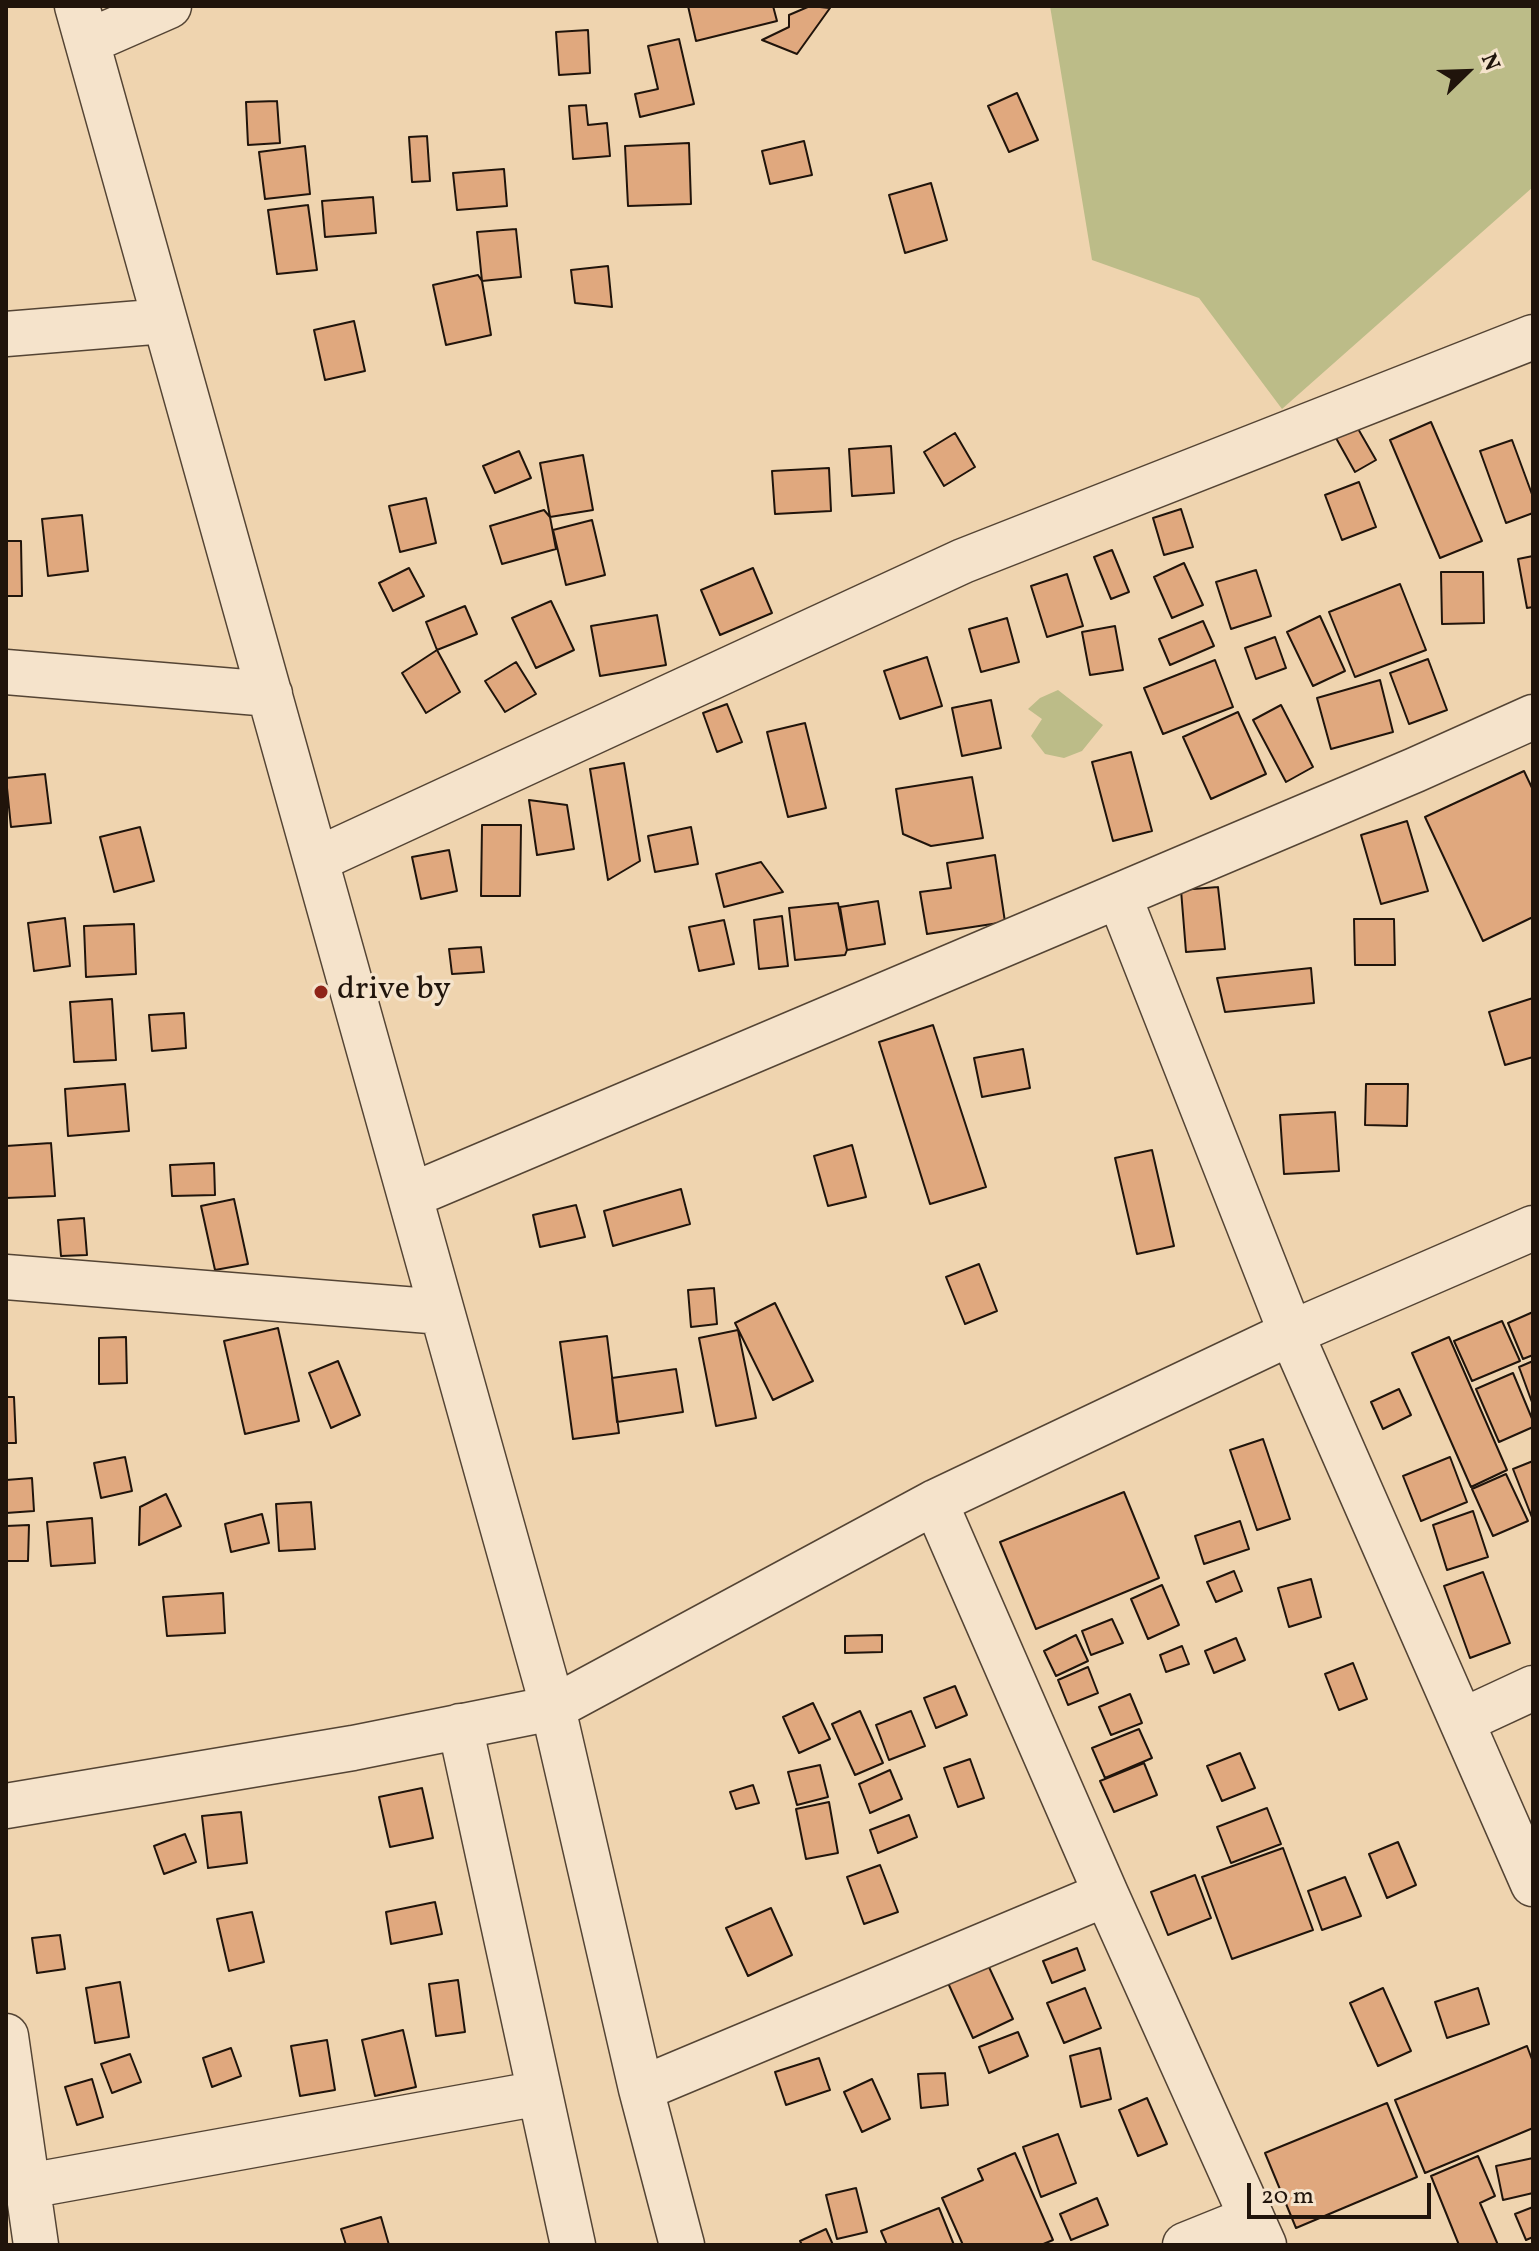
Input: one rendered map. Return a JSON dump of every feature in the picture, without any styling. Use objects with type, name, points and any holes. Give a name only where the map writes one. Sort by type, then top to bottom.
[{"type":"street","points":[[169,6],[82,24],[553,1708],[641,2089],[682,2245]]},
{"type":"street","points":[[6,334],[165,321]]},
{"type":"street","points":[[316,860],[963,561],[1533,337]]},
{"type":"street","points":[[6,672],[270,694]]},
{"type":"street","points":[[410,1196],[1533,717]]},
{"type":"street","points":[[1119,896],[1291,1333],[1533,1884]]},
{"type":"street","points":[[6,1806],[353,1748],[553,1708],[935,1502],[1291,1333],[1533,1228]]},
{"type":"street","points":[[6,1277],[442,1312]]},
{"type":"street","points":[[935,1502],[1106,1894],[1258,2231],[1185,2245]]},
{"type":"street","points":[[1462,1721],[1533,1688]]},
{"type":"street","points":[[460,1726],[573,2245]]},
{"type":"street","points":[[641,2089],[1106,1894]]},
{"type":"street","points":[[6,2036],[36,2245]]},
{"type":"street","points":[[28,2186],[540,2093]]},
{"type":"green space","points":[[1050,6],[1533,6],[1533,187],[1282,409],[1199,298],[1092,260]]},
{"type":"green space","points":[[1058,690],[1103,725],[1082,751],[1064,758],[1045,754],[1031,736],[1042,719],[1028,709],[1040,698]]},
{"type":"building","points":[[688,6],[773,6],[777,21],[696,41]]},
{"type":"building","points":[[810,6],[830,8],[797,54],[762,40],[789,27],[789,15]]},
{"type":"building","points":[[588,30],[590,73],[559,75],[556,32]]},
{"type":"building","points":[[679,39],[694,104],[640,117],[635,94],[658,89],[648,46]]},
{"type":"building","points":[[1017,93],[1038,140],[1009,152],[988,106]]},
{"type":"building","points":[[277,101],[280,143],[248,145],[246,102]]},
{"type":"building","points":[[586,105],[588,125],[607,123],[610,156],[573,159],[569,106]]},
{"type":"building","points":[[427,136],[430,181],[412,182],[409,137]]},
{"type":"building","points":[[804,141],[812,175],[770,184],[762,151]]},
{"type":"building","points":[[689,143],[691,204],[628,206],[625,146]]},
{"type":"building","points":[[305,146],[310,194],[265,199],[259,152]]},
{"type":"building","points":[[504,169],[507,206],[457,210],[453,173]]},
{"type":"building","points":[[931,183],[947,240],[905,253],[889,195]]},
{"type":"building","points":[[373,197],[376,233],[325,237],[322,201]]},
{"type":"building","points":[[308,205],[317,270],[277,274],[268,210]]},
{"type":"building","points":[[516,229],[521,277],[482,281],[477,232]]},
{"type":"building","points":[[608,266],[612,307],[575,303],[571,270]]},
{"type":"building","points":[[478,275],[482,281],[491,335],[446,345],[433,285]]},
{"type":"building","points":[[354,321],[365,371],[325,380],[314,330]]},
{"type":"building","points":[[1431,422],[1482,541],[1440,558],[1390,440]]},
{"type":"building","points":[[1357,427],[1376,460],[1355,472],[1336,438]]},
{"type":"building","points":[[955,433],[975,467],[944,486],[924,452]]},
{"type":"building","points":[[1512,440],[1533,497],[1533,513],[1506,523],[1480,451]]},
{"type":"building","points":[[891,446],[894,493],[852,496],[849,449]]},
{"type":"building","points":[[519,451],[531,478],[495,493],[483,466]]},
{"type":"building","points":[[583,455],[593,510],[550,517],[540,463]]},
{"type":"building","points":[[829,468],[831,511],[775,514],[772,471]]},
{"type":"building","points":[[1359,482],[1376,527],[1342,540],[1325,495]]},
{"type":"building","points":[[426,498],[436,543],[400,552],[389,506]]},
{"type":"building","points":[[1181,509],[1193,547],[1164,555],[1153,518]]},
{"type":"building","points":[[544,510],[550,517],[556,549],[502,564],[490,526]]},
{"type":"building","points":[[82,515],[88,571],[48,576],[42,519]]},
{"type":"building","points":[[592,520],[605,575],[566,585],[553,530]]},
{"type":"building","points":[[6,541],[21,541],[22,596],[6,596]]},
{"type":"building","points":[[1112,550],[1129,592],[1111,599],[1094,557]]},
{"type":"building","points":[[1533,556],[1533,607],[1527,608],[1518,559]]},
{"type":"building","points":[[1184,563],[1203,605],[1172,618],[1154,577]]},
{"type":"building","points":[[409,568],[424,596],[393,611],[379,583]]},
{"type":"building","points":[[753,568],[772,613],[720,635],[701,590]]},
{"type":"building","points":[[1256,570],[1271,616],[1231,629],[1216,582]]},
{"type":"building","points":[[1441,572],[1483,572],[1484,623],[1442,624]]},
{"type":"building","points":[[1067,574],[1083,626],[1047,637],[1031,586]]},
{"type":"building","points":[[1400,584],[1426,650],[1355,677],[1329,612]]},
{"type":"building","points":[[551,601],[574,650],[536,668],[512,618]]},
{"type":"building","points":[[465,606],[477,634],[437,650],[426,622]]},
{"type":"building","points":[[657,615],[666,665],[600,676],[591,626]]},
{"type":"building","points":[[1320,616],[1345,671],[1313,686],[1287,632]]},
{"type":"building","points":[[1007,618],[1019,662],[981,672],[969,629]]},
{"type":"building","points":[[1203,621],[1214,646],[1170,665],[1159,639]]},
{"type":"building","points":[[1115,626],[1123,670],[1090,675],[1082,632]]},
{"type":"building","points":[[1275,637],[1286,668],[1256,679],[1245,648]]},
{"type":"building","points":[[437,650],[460,692],[426,713],[402,673]]},
{"type":"building","points":[[927,657],[942,706],[900,719],[884,671]]},
{"type":"building","points":[[1428,659],[1447,710],[1409,724],[1390,673]]},
{"type":"building","points":[[1215,660],[1233,707],[1163,734],[1144,688]]},
{"type":"building","points":[[516,662],[536,694],[505,712],[485,681]]},
{"type":"building","points":[[1380,680],[1393,732],[1331,749],[1317,698]]},
{"type":"building","points":[[991,700],[1001,748],[962,756],[952,708]]},
{"type":"building","points":[[727,704],[742,742],[717,752],[703,713]]},
{"type":"building","points":[[1281,705],[1313,767],[1286,782],[1253,720]]},
{"type":"building","points":[[1238,712],[1266,774],[1211,799],[1183,737]]},
{"type":"building","points":[[805,723],[826,808],[788,817],[767,732]]},
{"type":"building","points":[[1131,752],[1152,831],[1113,841],[1092,762]]},
{"type":"building","points":[[624,763],[640,861],[608,880],[590,769]]},
{"type":"building","points":[[1524,771],[1533,790],[1533,917],[1483,941],[1425,817]]},
{"type":"building","points":[[45,774],[51,823],[11,827],[6,778]]},
{"type":"building","points":[[972,777],[983,838],[931,846],[903,834],[896,789]]},
{"type":"building","points":[[529,800],[567,805],[574,849],[537,855]]},
{"type":"building","points":[[1407,821],[1428,891],[1381,904],[1361,835]]},
{"type":"building","points":[[482,825],[521,825],[520,896],[481,896]]},
{"type":"building","points":[[140,827],[154,881],[114,892],[100,837]]},
{"type":"building","points":[[691,827],[698,864],[655,872],[648,836]]},
{"type":"building","points":[[449,850],[457,891],[421,899],[412,857]]},
{"type":"building","points":[[995,855],[1005,922],[927,934],[920,892],[951,888],[947,863]]},
{"type":"building","points":[[761,862],[783,892],[724,907],[716,874]]},
{"type":"building","points":[[1218,887],[1225,949],[1186,952],[1181,890]]},
{"type":"building","points":[[878,901],[885,944],[847,950],[840,907]]},
{"type":"building","points":[[838,903],[847,950],[845,955],[795,960],[789,908]]},
{"type":"building","points":[[782,916],[788,966],[759,969],[754,920]]},
{"type":"building","points":[[65,918],[70,966],[34,971],[28,923]]},
{"type":"building","points":[[1354,919],[1394,919],[1395,965],[1355,965]]},
{"type":"building","points":[[724,920],[734,964],[699,971],[689,927]]},
{"type":"building","points":[[134,924],[136,974],[86,977],[84,926]]},
{"type":"building","points":[[481,947],[484,972],[452,974],[449,949]]},
{"type":"building","points":[[1311,968],[1314,1003],[1225,1012],[1217,978]]},
{"type":"building","points":[[1533,998],[1533,1057],[1505,1065],[1489,1012]]},
{"type":"building","points":[[112,999],[116,1060],[74,1062],[70,1002]]},
{"type":"building","points":[[184,1013],[186,1048],[152,1051],[149,1015]]},
{"type":"building","points":[[933,1025],[986,1187],[930,1204],[879,1042]]},
{"type":"building","points":[[1023,1049],[1030,1088],[982,1097],[974,1058]]},
{"type":"building","points":[[125,1084],[129,1131],[68,1136],[65,1089]]},
{"type":"building","points":[[1366,1084],[1408,1084],[1407,1126],[1365,1125]]},
{"type":"building","points":[[1335,1112],[1339,1171],[1284,1174],[1280,1115]]},
{"type":"building","points":[[51,1143],[55,1196],[6,1198],[6,1146]]},
{"type":"building","points":[[852,1145],[866,1197],[828,1206],[814,1156]]},
{"type":"building","points":[[1152,1150],[1174,1246],[1137,1254],[1115,1158]]},
{"type":"building","points":[[214,1163],[215,1195],[172,1196],[170,1165]]},
{"type":"building","points":[[681,1189],[690,1224],[613,1246],[604,1211]]},
{"type":"building","points":[[234,1199],[248,1264],[215,1270],[201,1206]]},
{"type":"building","points":[[576,1205],[585,1237],[540,1247],[533,1215]]},
{"type":"building","points":[[84,1218],[87,1255],[61,1256],[58,1220]]},
{"type":"building","points":[[979,1264],[997,1311],[965,1324],[946,1277]]},
{"type":"building","points":[[714,1288],[717,1324],[691,1327],[688,1290]]},
{"type":"building","points":[[775,1303],[813,1381],[773,1400],[735,1323]]},
{"type":"building","points":[[1533,1312],[1533,1355],[1523,1359],[1508,1323]]},
{"type":"building","points":[[1502,1321],[1520,1361],[1472,1381],[1454,1341]]},
{"type":"building","points":[[278,1328],[299,1421],[245,1434],[224,1341]]},
{"type":"building","points":[[738,1330],[756,1418],[716,1426],[699,1338]]},
{"type":"building","points":[[607,1336],[619,1433],[573,1439],[560,1342]]},
{"type":"building","points":[[126,1337],[127,1383],[99,1384],[99,1338]]},
{"type":"building","points":[[1449,1337],[1507,1470],[1471,1487],[1412,1353]]},
{"type":"building","points":[[338,1361],[360,1415],[331,1428],[309,1373]]},
{"type":"building","points":[[1533,1361],[1533,1405],[1519,1367]]},
{"type":"building","points":[[676,1369],[683,1412],[617,1422],[612,1378]]},
{"type":"building","points":[[1513,1373],[1533,1427],[1499,1442],[1476,1389]]},
{"type":"building","points":[[1399,1389],[1411,1415],[1383,1429],[1371,1402]]},
{"type":"building","points":[[6,1397],[14,1397],[16,1443],[6,1443]]},
{"type":"building","points":[[1263,1439],[1290,1519],[1257,1530],[1230,1450]]},
{"type":"building","points":[[125,1457],[132,1491],[101,1498],[94,1463]]},
{"type":"building","points":[[1450,1457],[1467,1502],[1421,1521],[1403,1476]]},
{"type":"building","points":[[1533,1461],[1533,1520],[1513,1469]]},
{"type":"building","points":[[1506,1474],[1528,1521],[1493,1536],[1472,1489]]},
{"type":"building","points":[[32,1478],[34,1511],[6,1513],[6,1480]]},
{"type":"building","points":[[1124,1492],[1159,1578],[1036,1629],[1000,1542]]},
{"type":"building","points":[[166,1494],[181,1526],[139,1545],[140,1507]]},
{"type":"building","points":[[311,1502],[315,1549],[279,1551],[276,1504]]},
{"type":"building","points":[[1473,1511],[1488,1557],[1447,1570],[1433,1525]]},
{"type":"building","points":[[262,1514],[269,1543],[231,1552],[225,1524]]},
{"type":"building","points":[[92,1518],[95,1563],[51,1566],[47,1522]]},
{"type":"building","points":[[1240,1521],[1249,1549],[1204,1564],[1195,1536]]},
{"type":"building","points":[[29,1525],[28,1561],[6,1561],[6,1526]]},
{"type":"building","points":[[1234,1571],[1242,1591],[1216,1602],[1207,1582]]},
{"type":"building","points":[[1483,1572],[1510,1643],[1470,1658],[1444,1586]]},
{"type":"building","points":[[1311,1579],[1321,1617],[1289,1627],[1278,1588]]},
{"type":"building","points":[[1162,1585],[1179,1625],[1148,1639],[1131,1599]]},
{"type":"building","points":[[223,1593],[225,1633],[167,1636],[163,1597]]},
{"type":"building","points":[[1112,1619],[1123,1643],[1091,1655],[1082,1631]]},
{"type":"building","points":[[882,1635],[882,1652],[845,1653],[845,1636]]},
{"type":"building","points":[[1076,1635],[1088,1661],[1056,1676],[1044,1651]]},
{"type":"building","points":[[1236,1638],[1245,1660],[1214,1673],[1205,1651]]},
{"type":"building","points":[[1182,1646],[1189,1664],[1166,1672],[1160,1655]]},
{"type":"building","points":[[1353,1663],[1367,1699],[1339,1710],[1325,1674]]},
{"type":"building","points":[[1088,1667],[1098,1693],[1068,1705],[1058,1680]]},
{"type":"building","points":[[955,1686],[967,1715],[936,1728],[924,1698]]},
{"type":"building","points":[[1130,1694],[1142,1723],[1111,1735],[1099,1707]]},
{"type":"building","points":[[813,1703],[830,1739],[799,1753],[783,1717]]},
{"type":"building","points":[[860,1711],[883,1763],[855,1775],[832,1724]]},
{"type":"building","points":[[911,1711],[925,1746],[889,1760],[876,1725]]},
{"type":"building","points":[[1139,1729],[1152,1758],[1105,1778],[1092,1748]]},
{"type":"building","points":[[1240,1753],[1255,1788],[1222,1801],[1207,1766]]},
{"type":"building","points":[[970,1759],[984,1798],[958,1807],[944,1768]]},
{"type":"building","points":[[1144,1763],[1157,1795],[1114,1812],[1100,1781]]},
{"type":"building","points":[[820,1765],[828,1797],[797,1805],[788,1772]]},
{"type":"building","points":[[890,1770],[902,1799],[870,1813],[859,1784]]},
{"type":"building","points":[[753,1785],[759,1803],[736,1809],[730,1792]]},
{"type":"building","points":[[422,1788],[433,1838],[390,1847],[379,1797]]},
{"type":"building","points":[[829,1802],[838,1853],[806,1859],[796,1809]]},
{"type":"building","points":[[1267,1808],[1281,1844],[1231,1863],[1217,1827]]},
{"type":"building","points":[[241,1812],[247,1863],[208,1868],[202,1816]]},
{"type":"building","points":[[909,1815],[917,1837],[878,1853],[870,1830]]},
{"type":"building","points":[[185,1834],[196,1862],[164,1874],[154,1846]]},
{"type":"building","points":[[1398,1842],[1416,1885],[1387,1898],[1369,1854]]},
{"type":"building","points":[[1283,1848],[1313,1930],[1232,1959],[1202,1877]]},
{"type":"building","points":[[880,1865],[898,1912],[864,1924],[847,1877]]},
{"type":"building","points":[[1195,1875],[1211,1918],[1168,1935],[1151,1892]]},
{"type":"building","points":[[1345,1877],[1361,1916],[1322,1930],[1308,1891]]},
{"type":"building","points":[[435,1902],[442,1934],[391,1944],[386,1912]]},
{"type":"building","points":[[771,1908],[792,1955],[748,1976],[726,1928]]},
{"type":"building","points":[[252,1912],[264,1962],[229,1971],[217,1919]]},
{"type":"building","points":[[60,1935],[65,1969],[37,1973],[32,1938]]},
{"type":"building","points":[[1077,1948],[1085,1970],[1052,1983],[1043,1961]]},
{"type":"building","points":[[988,1965],[1013,2019],[973,2038],[948,1983]]},
{"type":"building","points":[[458,1980],[465,2032],[436,2036],[429,1984]]},
{"type":"building","points":[[120,1982],[129,2037],[95,2043],[86,1988]]},
{"type":"building","points":[[1085,1988],[1101,2028],[1064,2043],[1047,2003]]},
{"type":"building","points":[[1383,1988],[1411,2051],[1378,2066],[1350,2003]]},
{"type":"building","points":[[1478,1988],[1489,2024],[1447,2038],[1435,2002]]},
{"type":"building","points":[[403,2030],[416,2087],[375,2096],[362,2040]]},
{"type":"building","points":[[1018,2032],[1028,2056],[989,2073],[979,2047]]},
{"type":"building","points":[[327,2040],[335,2090],[300,2096],[291,2046]]},
{"type":"building","points":[[1527,2046],[1533,2062],[1533,2128],[1425,2173],[1395,2100]]},
{"type":"building","points":[[231,2048],[241,2076],[212,2087],[203,2058]]},
{"type":"building","points":[[1100,2048],[1111,2099],[1081,2107],[1070,2056]]},
{"type":"building","points":[[130,2054],[141,2082],[112,2093],[101,2064]]},
{"type":"building","points":[[819,2058],[830,2090],[786,2105],[775,2072]]},
{"type":"building","points":[[945,2073],[948,2105],[921,2108],[918,2074]]},
{"type":"building","points":[[92,2079],[103,2117],[77,2125],[65,2087]]},
{"type":"building","points":[[872,2079],[890,2119],[862,2132],[844,2092]]},
{"type":"building","points":[[1147,2098],[1167,2144],[1138,2156],[1119,2110]]},
{"type":"building","points":[[1387,2103],[1417,2177],[1296,2228],[1265,2153]]},
{"type":"building","points":[[1058,2134],[1076,2183],[1041,2197],[1023,2147]]},
{"type":"building","points":[[1015,2153],[1053,2240],[1041,2245],[963,2245],[942,2198],[983,2180],[978,2169]]},
{"type":"building","points":[[1478,2156],[1495,2196],[1480,2203],[1498,2245],[1459,2245],[1431,2176]]},
{"type":"building","points":[[1533,2158],[1533,2193],[1503,2200],[1496,2166]]},
{"type":"building","points":[[856,2188],[867,2232],[837,2239],[826,2195]]},
{"type":"building","points":[[1097,2198],[1108,2225],[1071,2240],[1060,2214]]},
{"type":"building","points":[[1533,2207],[1533,2237],[1526,2240],[1515,2214]]},
{"type":"building","points":[[939,2208],[954,2245],[887,2245],[881,2231]]},
{"type":"building","points":[[381,2217],[389,2245],[346,2245],[341,2229]]},
{"type":"building","points":[[826,2229],[833,2245],[802,2245],[800,2241]]},
{"type":"place","name":"drive by","points":[[321,992]]}]
